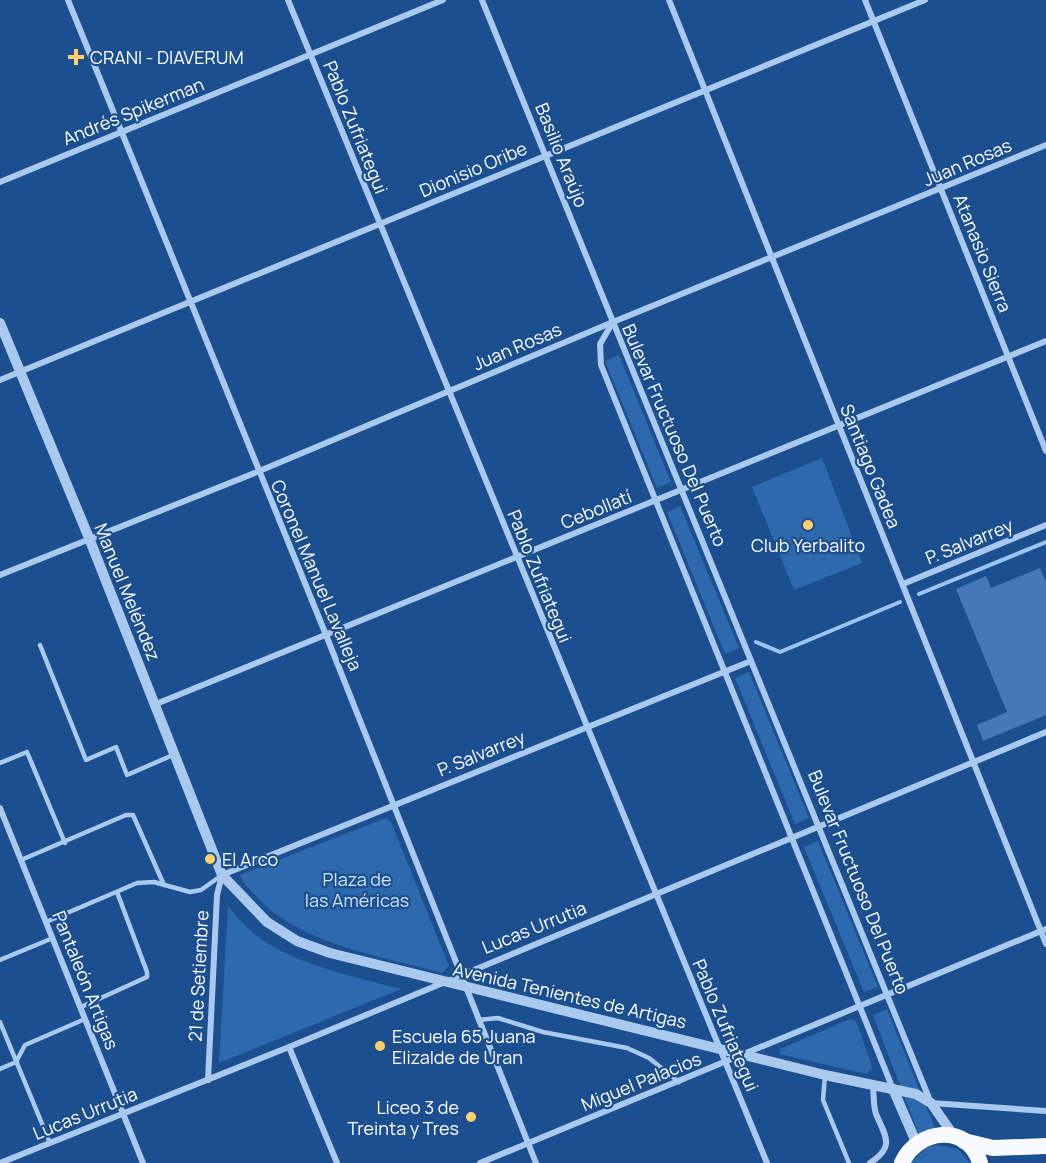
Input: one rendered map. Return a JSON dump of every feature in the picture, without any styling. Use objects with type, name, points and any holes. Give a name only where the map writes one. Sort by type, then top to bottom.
[{"type":"highway","points":[[902,1163],[916,1142],[934,1135],[959,1138],[993,1148],[1046,1146]]},
{"type":"highway","points":[[959,1138],[973,1149],[980,1163]]},
{"type":"street","name":"Coronel Manuel Lavalleja","points":[[68,0],[257,472],[326,635],[536,1163]]},
{"type":"street","name":"Pablo Zufriategui","points":[[288,0],[654,894],[767,1163]]},
{"type":"street","name":"Andrés Spikerman","points":[[0,182],[443,0]]},
{"type":"street","name":"Basilio Araújo","points":[[482,0],[613,322]]},
{"type":"street","name":"Santiago Gadea","points":[[669,0],[1043,930],[1046,944]]},
{"type":"street","name":"Atanasio Sierra","points":[[865,0],[1046,451]]},
{"type":"street","name":"Dionisio Oribe","points":[[0,380],[925,0]]},
{"type":"street","name":"Juan Rosas","points":[[0,575],[257,472],[613,322],[772,259],[1046,145]]},
{"type":"street","name":"Bulevar Fructuoso Del Puerto","points":[[613,322],[932,1103],[959,1138]]},
{"type":"street","name":"Bulevar Fructuoso Del Puerto","points":[[613,322],[600,344],[601,365],[916,1142]]},
{"type":"street","name":"Manuel Meléndez","points":[[0,323],[156,704],[222,875]]},
{"type":"street","name":"Cebollatí","points":[[156,704],[1046,340]]},
{"type":"street","name":"P. Salvarrey","points":[[903,584],[1046,525]]},
{"type":"street","name":"P. Salvarrey","points":[[222,875],[585,726],[751,661]]},
{"type":"street","name":"Lucas Urrutia","points":[[0,1163],[289,1047],[973,760],[1046,732]]},
{"type":"street","name":"Pantaleón Artigas","points":[[1,811],[143,1163]]},
{"type":"street","name":"Avenida Tenientes de Artigas","points":[[222,875],[267,922],[297,941],[330,953],[825,1075],[916,1094],[932,1103]]},
{"type":"street","name":"21 de Setiembre","points":[[208,1080],[217,895],[222,875]]},
{"type":"street","name":"Miguel Palacios","points":[[480,1163],[1043,930]]},
{"type":"street","points":[[289,1047],[337,1163]]},
{"type":"street","points":[[870,1163],[885,1149],[887,1141],[887,1133],[875,1111],[873,1085]]},
{"type":"street","points":[[932,1103],[1046,1111]]},
{"type":"lane","points":[[40,645],[86,760],[116,747],[127,775],[175,754]]},
{"type":"lane","points":[[0,763],[27,752],[65,843]]},
{"type":"lane","points":[[21,861],[126,815],[133,815],[164,885]]},
{"type":"lane","points":[[46,922],[147,882],[190,892],[201,890],[222,875]]},
{"type":"lane","points":[[81,1007],[147,977],[117,892]]},
{"type":"lane","points":[[0,960],[53,938]]},
{"type":"lane","points":[[478,1020],[498,1018],[543,1032],[627,1048],[649,1058],[679,1082]]},
{"type":"lane","points":[[0,1069],[16,1062],[26,1045],[86,1019]]},
{"type":"lane","points":[[0,1022],[50,1143]]},
{"type":"lane","points":[[825,1075],[821,1094],[849,1163]]},
{"type":"green space","points":[[619,355],[671,482],[657,488],[605,361]]},
{"type":"green space","name":"Club Yerbalito","points":[[822,458],[862,563],[794,590],[752,487]]},
{"type":"green space","points":[[680,506],[739,648],[725,654],[667,512]]},
{"type":"green space","points":[[749,672],[809,818],[795,824],[735,678]]},
{"type":"green space","name":"Plaza de las Américas","points":[[386,818],[391,822],[449,966],[442,973],[367,954],[317,937],[272,911],[244,883],[240,875]]},
{"type":"green space","points":[[818,841],[878,987],[864,992],[804,847]]},
{"type":"green space","name":"Plaza de las Américas","points":[[228,906],[250,930],[283,952],[343,974],[401,989],[219,1063]]},
{"type":"green space","points":[[887,1009],[936,1131],[920,1137],[873,1015]]},
{"type":"green space","points":[[850,1019],[856,1021],[871,1063],[872,1068],[866,1074],[780,1054],[780,1049]]},
{"type":"green space","points":[[937,1145],[958,1149],[970,1163],[911,1163],[926,1148]]},
{"type":"building","points":[[1040,568],[1046,582],[1046,715],[983,741],[977,725],[1007,712],[956,589],[986,576],[991,588]]},
{"type":"waterway","points":[[919,594],[1046,542]]},
{"type":"waterway","points":[[756,642],[780,652],[900,602]]},
{"type":"place","name":"CRANI - DIAVERUM","points":[[76,57]]},
{"type":"place","name":"Club Yerbalito","points":[[808,525]]},
{"type":"place","name":"El Arco","points":[[210,859]]},
{"type":"place","name":"Escuela 65 Juana Elizalde de Uran","points":[[380,1046]]},
{"type":"place","name":"Liceo 3 de Treinta y Tres","points":[[471,1117]]}]
